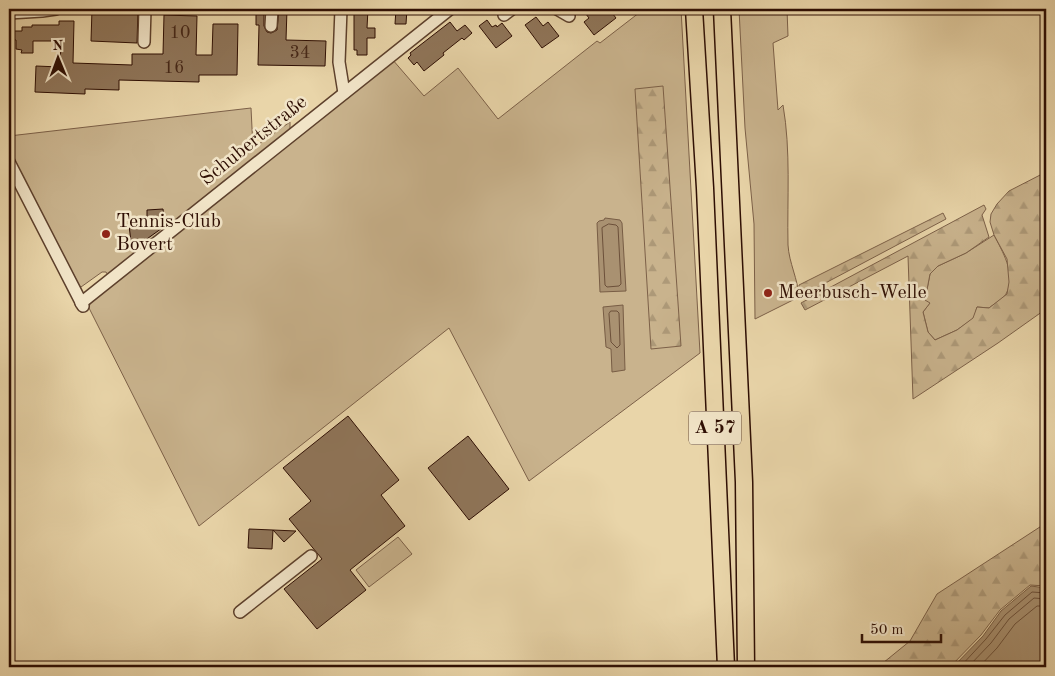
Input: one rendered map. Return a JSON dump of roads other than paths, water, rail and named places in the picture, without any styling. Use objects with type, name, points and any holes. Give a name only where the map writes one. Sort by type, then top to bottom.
[{"type":"highway","name":"A 57","points":[[694,9],[705,198],[726,667]]},
{"type":"highway","name":"A 57","points":[[722,9],[744,482],[746,667]]},
{"type":"street","points":[[9,13],[56,9]]},
{"type":"street","points":[[144,42],[145,9]]},
{"type":"street","points":[[271,26],[272,9]]},
{"type":"street","points":[[341,9],[339,62],[344,93]]},
{"type":"street","name":"Schubertstraße","points":[[9,162],[82,305],[450,9]]},
{"type":"street","points":[[557,9],[569,16]]},
{"type":"street","points":[[240,612],[311,556]]},
{"type":"water","points":[[605,218],[620,220],[622,223],[626,291],[600,292],[597,223]]},
{"type":"water","points":[[623,305],[625,370],[612,372],[611,349],[606,347],[603,307]]},
{"type":"water","points":[[1031,586],[1046,588],[1046,667],[953,667],[983,636],[1001,611]]},
{"type":"place","name":"Tennis-Club Bovert","points":[[106,234]]},
{"type":"place","name":"Meerbusch-Welle","points":[[768,293]]}]
